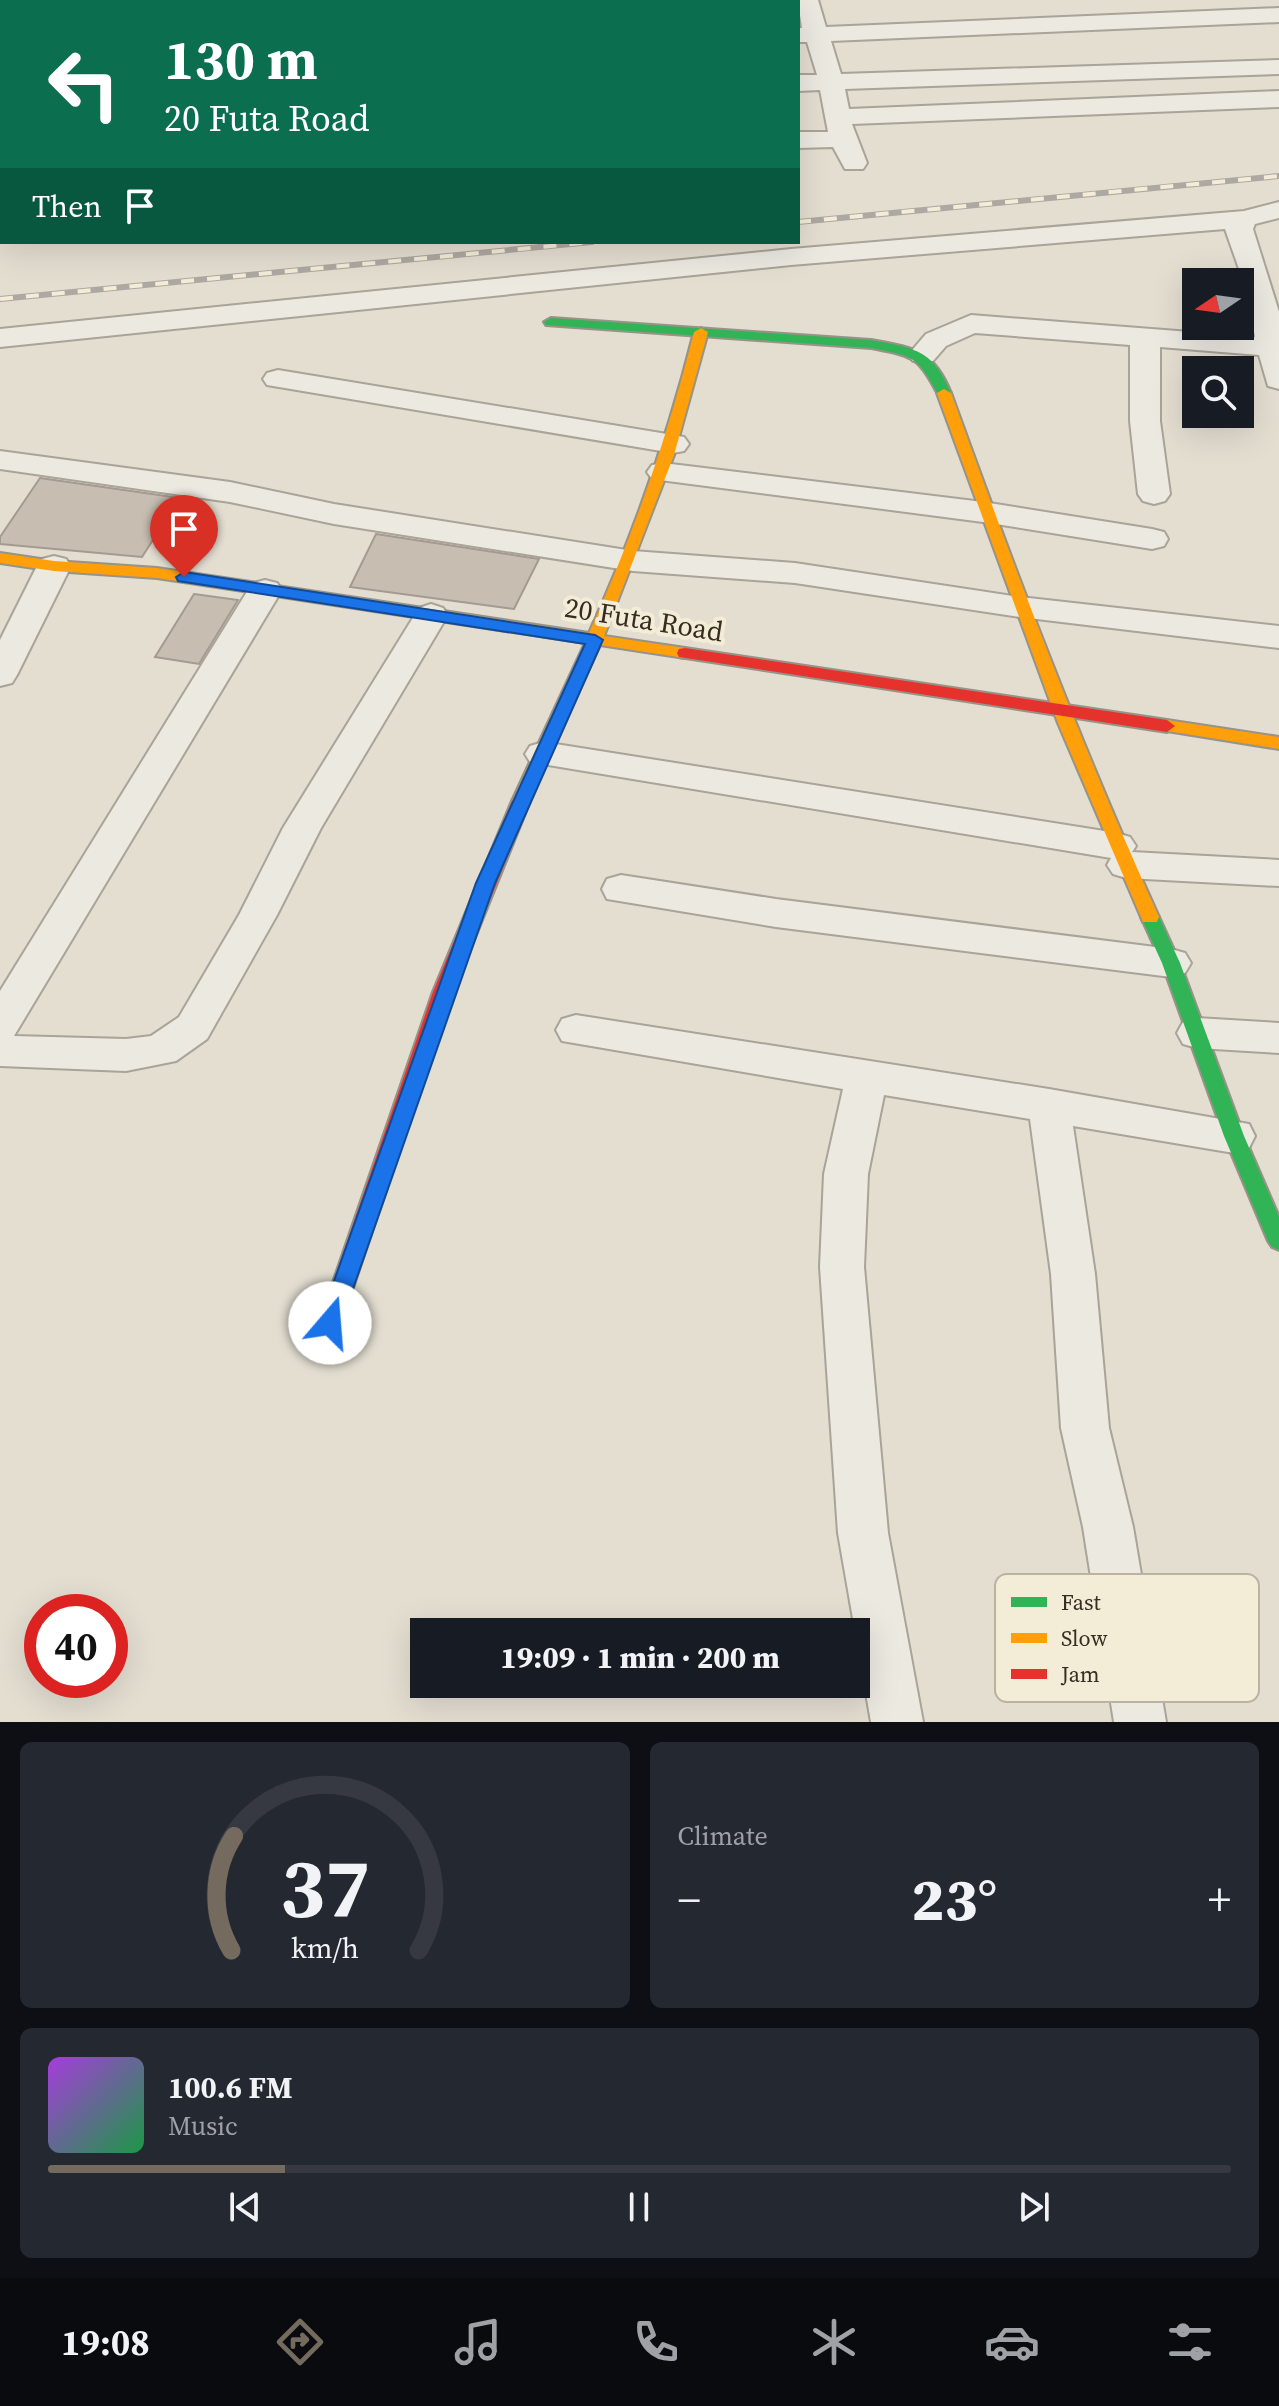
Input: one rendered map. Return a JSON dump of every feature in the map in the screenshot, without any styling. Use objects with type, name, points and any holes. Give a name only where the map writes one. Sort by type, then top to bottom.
[{"type":"street","points":[[806,0],[808,35],[831,81],[839,128],[854,163]]},
{"type":"street","points":[[808,35],[1279,15]]},
{"type":"street","points":[[800,83],[1279,67]]},
{"type":"street","points":[[800,139],[839,128],[1279,99]]},
{"type":"street","points":[[0,338],[791,257],[1244,219],[1279,210]]},
{"type":"street","points":[[1244,219],[1239,229],[1259,286],[1275,348],[1279,380]]},
{"type":"street","points":[[551,322],[871,344],[923,355],[936,371],[983,512],[1020,607],[1122,856],[1171,963],[1234,1136],[1279,1241]]},
{"type":"street","points":[[923,355],[936,340],[971,324],[1275,348]]},
{"type":"street","points":[[330,1323],[485,883],[633,561],[691,387],[701,332]]},
{"type":"street","points":[[1145,338],[1145,421],[1154,494]]},
{"type":"street","points":[[278,379],[668,458],[1152,539]]},
{"type":"street","points":[[0,460],[230,492],[334,514],[633,561],[795,573],[1020,607],[1279,637]]},
{"type":"street","name":"20 Futa Road","points":[[0,558],[54,566],[157,573],[1279,743]]},
{"type":"street","points":[[0,675],[54,566]]},
{"type":"street","points":[[0,1025],[265,590]]},
{"type":"street","points":[[0,1051],[126,1055],[161,1050],[193,1028],[258,915],[302,828],[431,615]]},
{"type":"street","points":[[543,754],[1122,856],[1279,873]]},
{"type":"street","points":[[621,889],[776,913],[1171,963]]},
{"type":"street","points":[[576,1030],[1234,1136]]},
{"type":"street","points":[[1197,1033],[1279,1038]]},
{"type":"street","points":[[867,1076],[846,1174],[842,1267],[863,1533],[897,1722]]},
{"type":"street","points":[[1049,1105],[1073,1274],[1085,1428],[1116,1574]]},
{"type":"street","points":[[1137,1702],[1140,1722]]},
{"type":"building","points":[[40,478],[180,498],[142,557],[0,544],[0,537]]},
{"type":"building","points":[[376,534],[539,559],[514,609],[350,587]]},
{"type":"building","points":[[194,594],[238,600],[199,664],[155,657]]},
{"type":"railway","points":[[800,222],[1279,176]]},
{"type":"railway","points":[[0,299],[571,244]]},
{"type":"traffic: fast","points":[[551,322],[871,344],[917,355],[932,368],[944,393]]},
{"type":"traffic: fast","points":[[1150,917],[1171,963],[1234,1136],[1279,1241]]},
{"type":"traffic: slow","points":[[521,801],[600,628],[646,514],[667,455],[701,332]]},
{"type":"traffic: slow","points":[[944,393],[1067,723],[1150,917]]},
{"type":"traffic: slow","points":[[0,558],[54,566],[157,573],[685,653]]},
{"type":"traffic: slow","points":[[1167,726],[1279,743]]},
{"type":"traffic: jam","points":[[685,653],[1167,726]]},
{"type":"traffic: jam","points":[[330,1323],[443,992],[521,801]]},
{"type":"route","points":[[184,577],[595,640],[485,883],[330,1323]]}]
